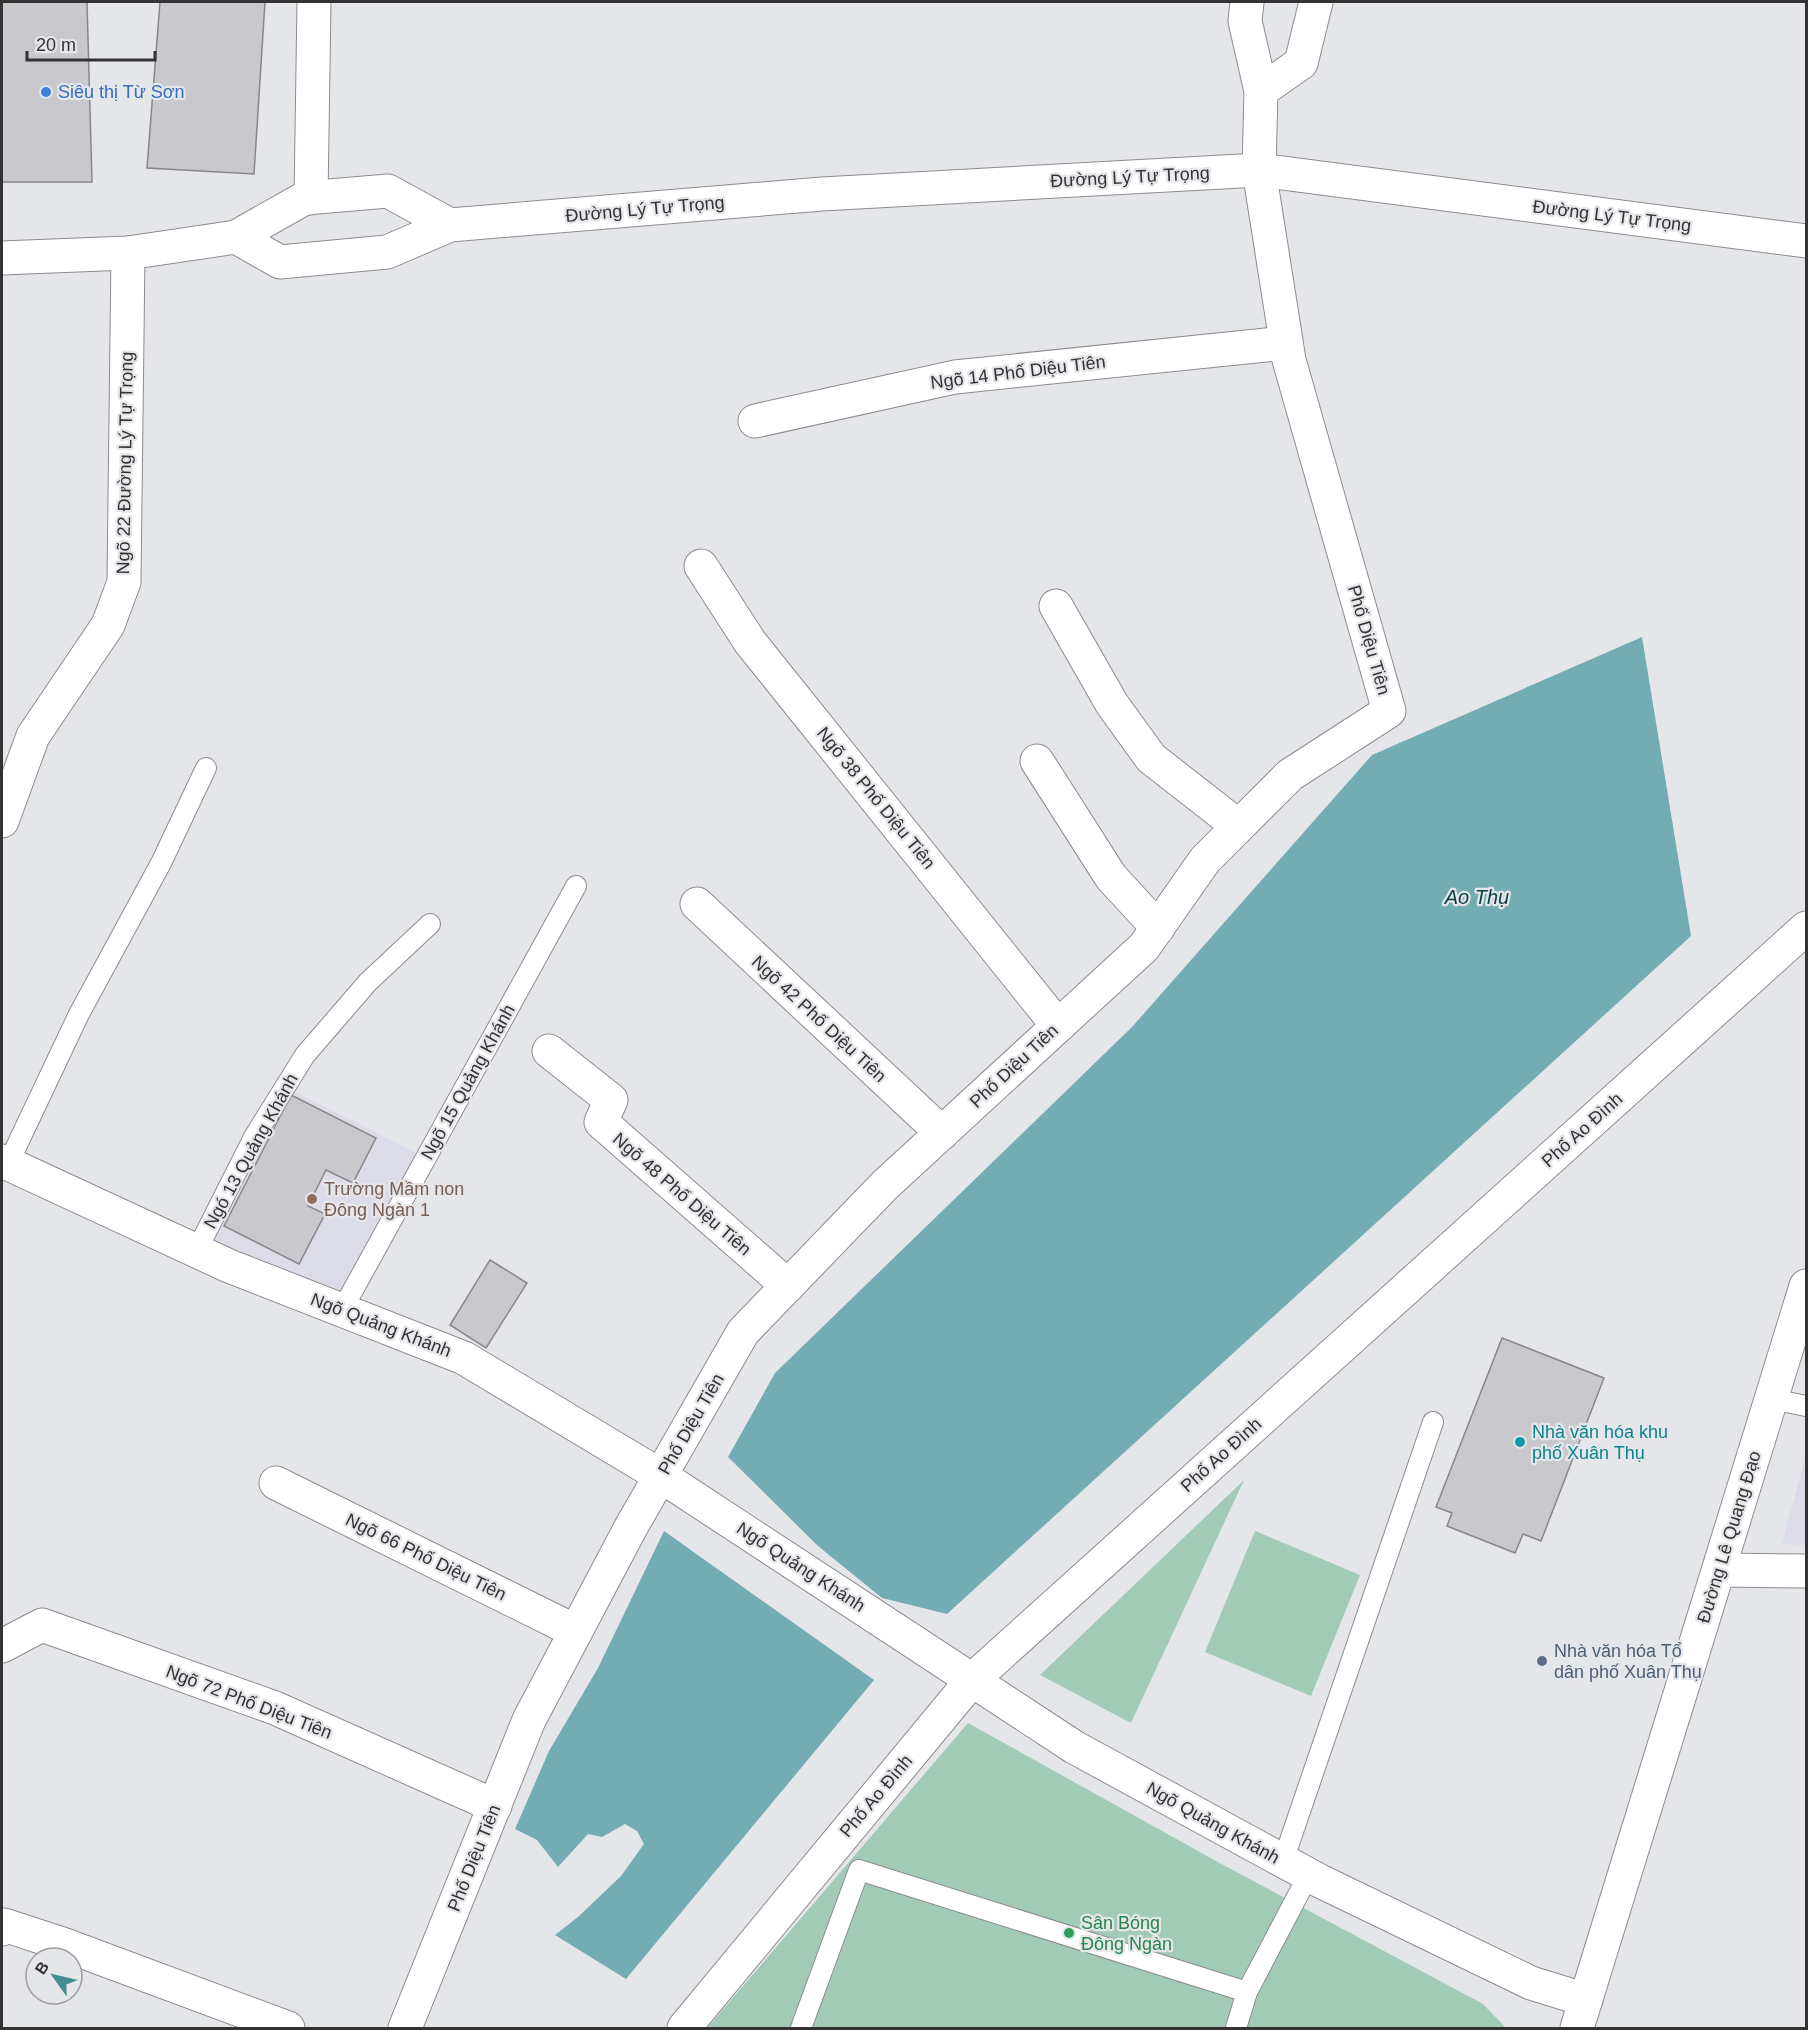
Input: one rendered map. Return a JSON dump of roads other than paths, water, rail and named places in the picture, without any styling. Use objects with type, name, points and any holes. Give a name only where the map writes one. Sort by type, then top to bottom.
[{"type":"street","points":[[311,198],[314,2]]},
{"type":"street","name":"Phố Diệu Tiên","points":[[405,2028],[529,1720],[661,1476],[743,1332],[885,1185],[1144,947],[1205,860],[1290,775],[1389,711],[1285,343],[1259,170],[1261,92],[1245,21],[1247,2]]},
{"type":"street","points":[[1261,92],[1301,63],[1316,2]]},
{"type":"street","name":"Đường Lý Tự Trọng","points":[[236,237],[280,262],[387,252],[450,225],[822,194],[1259,170],[1806,241]]},
{"type":"street","points":[[2,258],[128,253],[236,237],[305,198],[388,191],[450,225]]},
{"type":"street","name":"Ngõ 22 Đường Lý Tự Trọng","points":[[2,821],[33,736],[108,626],[124,582],[128,253]]},
{"type":"street","name":"Ngõ 14 Phố Diệu Tiên","points":[[755,421],[955,377],[1285,343]]},
{"type":"street","name":"Ngõ 38 Phố Diệu Tiên","points":[[701,566],[750,642],[1058,1026]]},
{"type":"street","points":[[1056,606],[1112,704],[1151,758],[1238,826]]},
{"type":"street","points":[[1037,761],[1111,877],[1158,928]]},
{"type":"street","name":"Ngõ 42 Phố Diệu Tiên","points":[[697,904],[942,1133]]},
{"type":"street","name":"Phố Ao Đình","points":[[684,2028],[972,1680],[1806,928]]},
{"type":"street","name":"Ngõ 48 Phố Diệu Tiên","points":[[549,1052],[611,1100],[601,1122],[788,1286]]},
{"type":"street","name":"Ngõ Quảng Khánh","points":[[5,1162],[229,1266],[464,1358],[661,1476],[1074,1748],[1296,1868],[1531,1983],[1582,2014]]},
{"type":"street","name":"Đường Lê Quang Đạo","points":[[1582,2014],[1806,1286]]},
{"type":"street","name":"Ngõ 66 Phố Diệu Tiên","points":[[276,1483],[576,1631]]},
{"type":"street","points":[[1719,1570],[1806,1571]]},
{"type":"street","name":"Ngõ 72 Phố Diệu Tiên","points":[[2,1646],[42,1625],[275,1708],[495,1806]]},
{"type":"street","points":[[3,1927],[76,1949],[288,2028]]},
{"type":"lane","points":[[5,1162],[80,1014],[161,864],[206,768]]},
{"type":"lane","name":"Ngõ 15 Quảng Khánh","points":[[342,1310],[576,886]]},
{"type":"lane","name":"Ngó 13 Quảng Khánh","points":[[197,1250],[254,1137],[305,1055],[369,982],[430,924]]},
{"type":"lane","points":[[1772,1399],[1806,1407]]},
{"type":"lane","points":[[1236,2028],[1247,1992],[1296,1868],[1433,1422]]},
{"type":"lane","points":[[801,2028],[859,1870],[1247,1992]]},
{"type":"water","name":"Ao Thụ","points":[[1642,637],[1691,936],[947,1614],[882,1598],[818,1546],[728,1457],[775,1373],[1132,1027],[1372,755]]},
{"type":"water","points":[[664,1531],[874,1680],[626,1979],[555,1935],[578,1917],[621,1876],[644,1844],[637,1831],[625,1824],[602,1837],[588,1834],[558,1867],[537,1840],[515,1829],[549,1751],[598,1668]]},
{"type":"place","name":"Siêu thị Từ Sơn","points":[[46,92]]},
{"type":"place","name":"Trường Mầm non Đông Ngàn 1","points":[[312,1199]]},
{"type":"place","name":"Nhà văn hóa khu phố Xuân Thụ","points":[[1520,1442]]},
{"type":"place","name":"Nhà văn hóa Tổ dân phố Xuân Thụ","points":[[1542,1661]]},
{"type":"place","name":"Sân Bóng Đông Ngàn","points":[[1069,1933]]}]
